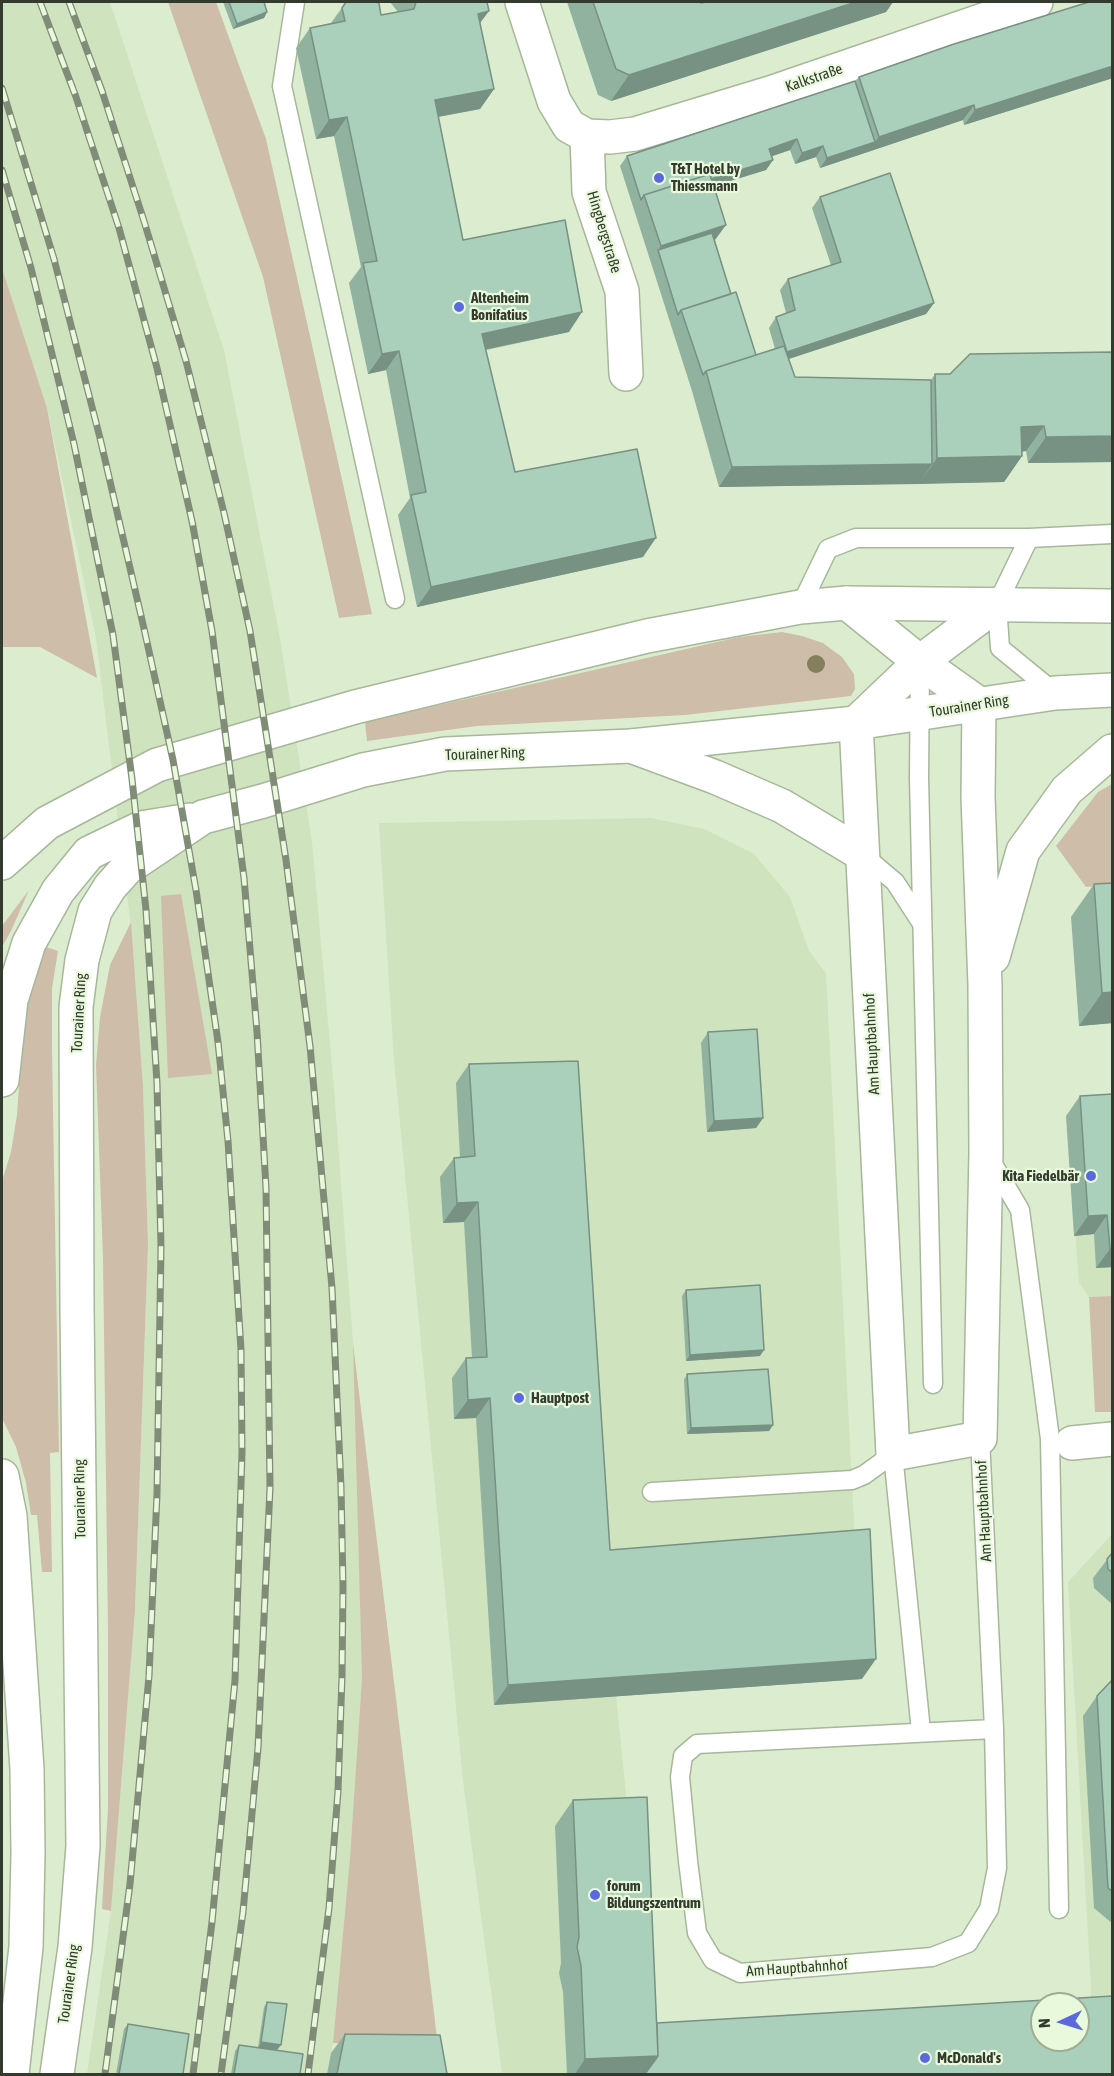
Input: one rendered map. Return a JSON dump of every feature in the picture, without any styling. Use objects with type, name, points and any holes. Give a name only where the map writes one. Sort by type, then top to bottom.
[{"type":"main road","points":[[522,2],[554,101],[569,126],[587,136]]},
{"type":"main road","name":"Kalkstraße","points":[[587,136],[610,137],[635,134],[770,93],[1036,2]]},
{"type":"main road","name":"Hingbergstraße","points":[[587,136],[589,192],[622,291],[626,374]]},
{"type":"main road","points":[[847,603],[920,662],[979,704]]},
{"type":"main road","points":[[2,863],[47,823],[157,765],[366,704],[647,636],[800,607],[847,603],[1113,606]]},
{"type":"main road","points":[[856,723],[920,662],[997,604]]},
{"type":"main road","name":"Tourainer Ring","points":[[57,2074],[75,1947],[83,1846],[76,1018],[82,960],[95,911],[110,887],[127,868],[203,817],[363,770],[445,754],[630,747],[856,723],[1055,693],[1113,690]]},
{"type":"main road","name":"Am Hauptbahnhof","points":[[856,723],[893,1454],[980,1438],[986,1152],[985,985],[978,797],[979,704]]},
{"type":"main road","points":[[630,747],[715,777],[782,806],[862,854]]},
{"type":"main road","points":[[985,985],[1023,851],[1066,790],[1113,752]]},
{"type":"main road","points":[[2,1080],[11,1000],[29,943],[58,891],[89,853],[141,828],[203,817]]},
{"type":"main road","points":[[1072,1443],[1113,1439]]},
{"type":"main road","points":[[2,1476],[10,1516],[27,1768],[26,1947],[12,2074]]},
{"type":"lane","points":[[295,2],[282,86],[395,599]]},
{"type":"lane","points":[[800,607],[828,549],[856,537],[1029,538],[1113,534]]},
{"type":"lane","points":[[1029,538],[997,604],[1000,648],[1055,693]]},
{"type":"lane","points":[[920,662],[922,924],[933,1384]]},
{"type":"lane","points":[[862,854],[895,882],[922,924]]},
{"type":"lane","points":[[986,1152],[1020,1210],[1050,1439],[1059,1909]]},
{"type":"lane","name":"Am Hauptbahnhof","points":[[980,1438],[994,1729],[997,1868],[989,1910],[968,1943],[932,1957],[740,1973],[713,1960],[697,1933],[680,1777],[683,1756],[697,1744],[994,1729]]},
{"type":"lane","points":[[652,1492],[852,1480],[864,1475],[893,1454]]},
{"type":"lane","name":"Am Hauptbahnhof","points":[[893,1454],[921,1731]]},
{"type":"shaded area","points":[[2,2],[110,2],[224,350],[280,638],[312,842],[353,1343],[362,1678],[350,1857],[333,2043],[327,2074],[87,2074],[111,1911],[135,1610],[148,1244],[143,1086],[132,936],[96,638],[47,408],[2,268]]},
{"type":"shaded area","points":[[168,2],[216,2],[266,139],[372,614],[339,618],[263,277]]},
{"type":"shaded area","points":[[2,268],[47,408],[97,678],[40,647],[2,647]]},
{"type":"shaded area","points":[[782,632],[823,643],[842,657],[854,674],[855,689],[851,696],[685,715],[477,726],[367,741],[365,722],[739,637]]},
{"type":"shaded area","points":[[1112,784],[1112,885],[1086,887],[1056,846],[1098,792]]},
{"type":"shaded area","points":[[651,818],[704,829],[754,854],[790,897],[809,951],[826,973],[862,1679],[616,1696],[629,1823],[640,2074],[502,2074],[463,1781],[394,1060],[379,823]]},
{"type":"shaded area","points":[[29,890],[11,931],[2,947],[2,926]]},
{"type":"shaded area","points":[[181,894],[212,1074],[168,1078],[161,896]]},
{"type":"shaded area","points":[[131,922],[143,1086],[148,1244],[135,1610],[111,1911],[102,1909],[108,1808],[108,1630],[103,1259],[96,1065],[100,1017],[110,965]]},
{"type":"shaded area","points":[[43,946],[58,951],[52,988],[52,1051],[59,1452],[50,1453],[52,1572],[42,1572],[37,1515],[31,1515],[26,1483],[16,1447],[2,1418],[2,1181],[11,1152],[17,1115],[24,1012]]},
{"type":"shaded area","name":"Kita Fiedelbär","points":[[1112,1113],[1112,1296],[1089,1297],[1079,1283],[1066,1116]]},
{"type":"shaded area","points":[[1112,1296],[1112,1412],[1095,1412],[1089,1297]]},
{"type":"shaded area","points":[[353,1343],[438,2046],[333,2043],[350,1857],[362,1678]]},
{"type":"shaded area","points":[[1112,1534],[1112,2074],[1089,2074],[1091,1988],[1068,1582]]},
{"type":"building","points":[[229,2],[264,2],[267,12],[237,24]]},
{"type":"building","name":"Altenheim Bonifatius","points":[[346,2],[379,3],[381,15],[414,9],[416,2],[487,2],[489,11],[478,14],[494,89],[435,100],[463,240],[565,220],[582,312],[482,334],[515,472],[637,449],[656,538],[431,587],[411,495],[426,492],[399,351],[382,354],[363,263],[377,261],[347,117],[329,120],[310,28],[345,21],[342,8]]},
{"type":"building","points":[[593,2],[856,2],[629,75],[616,69]]},
{"type":"building","points":[[1089,2],[1113,2],[1113,66],[975,110],[974,105],[879,137],[859,77],[954,44]]},
{"type":"building","points":[[855,81],[875,142],[827,158],[823,146],[802,153],[797,139],[769,149],[773,160],[711,179],[710,174],[644,195],[641,200],[627,156]]},
{"type":"building","points":[[890,173],[934,303],[787,352],[776,317],[795,310],[788,279],[841,262],[820,197]]},
{"type":"building","points":[[710,174],[726,225],[661,246],[644,195]]},
{"type":"building","points":[[712,233],[731,294],[681,310],[678,315],[658,250]]},
{"type":"building","points":[[736,292],[756,355],[706,371],[703,375],[681,310]]},
{"type":"building","points":[[784,346],[795,377],[931,380],[932,464],[732,467],[706,371]]},
{"type":"building","points":[[1113,352],[1113,436],[1046,437],[1044,426],[1021,427],[1022,456],[937,458],[935,374],[950,374],[970,354]]},
{"type":"building","points":[[1113,883],[1113,992],[1102,993],[1094,884]]},
{"type":"building","points":[[757,1029],[763,1118],[714,1121],[708,1032]]},
{"type":"building","name":"Hauptpost","points":[[578,1061],[610,1550],[870,1529],[876,1659],[508,1685],[490,1398],[468,1400],[466,1358],[487,1357],[478,1202],[457,1203],[454,1158],[475,1156],[469,1064]]},
{"type":"building","points":[[1113,1094],[1113,1249],[1110,1249],[1107,1215],[1088,1216],[1080,1096]]},
{"type":"building","points":[[760,1285],[764,1350],[690,1355],[686,1290]]},
{"type":"building","points":[[768,1369],[773,1425],[691,1428],[687,1374]]},
{"type":"building","points":[[1113,1552],[1113,1573],[1108,1569],[1107,1559]]},
{"type":"building","points":[[1113,1679],[1113,1892],[1108,1888],[1097,1696]]},
{"type":"building","name":"forum Bildungszentrum","points":[[647,1797],[658,2056],[585,2059],[581,1966],[577,1947],[579,1937],[573,1800]]},
{"type":"building","points":[[1113,1996],[1113,2074],[645,2074],[658,2056],[657,2023],[1030,2001],[1030,2052],[1090,2052],[1090,1997]]},
{"type":"building","points":[[267,2002],[287,2004],[281,2045],[261,2042]]},
{"type":"building","points":[[128,2024],[189,2034],[183,2074],[119,2074]]},
{"type":"building","points":[[345,2034],[440,2035],[447,2074],[337,2074]]},
{"type":"building","points":[[239,2045],[303,2054],[300,2074],[234,2074]]},
{"type":"railway","points":[[40,2],[76,97],[119,228],[157,368],[192,521],[212,631],[244,878],[257,1032],[266,1188],[270,1488],[258,1748],[243,1912],[221,2074]]},
{"type":"railway","points":[[69,2],[102,91],[144,221],[186,361],[224,513],[250,631],[286,860],[310,1046],[332,1288],[343,1586],[338,1791],[329,1908],[308,2074]]},
{"type":"railway","points":[[2,88],[54,259],[100,438],[173,760],[196,890],[218,1042],[228,1141],[241,1350],[242,1452],[235,1680],[212,1922],[193,2074]]},
{"type":"railway","points":[[2,170],[31,268],[74,444],[113,635],[146,910],[157,1083],[161,1247],[157,1494],[149,1676],[130,1884],[105,2074]]},
{"type":"place","name":"T&T Hotel by Thiessmann","points":[[659,178]]},
{"type":"place","name":"Altenheim Bonifatius","points":[[459,307]]},
{"type":"place","name":"Kita Fiedelbär","points":[[1091,1176]]},
{"type":"place","name":"Hauptpost","points":[[519,1398]]},
{"type":"place","name":"forum Bildungszentrum","points":[[595,1895]]},
{"type":"place","name":"McDonald's","points":[[925,2058]]}]
